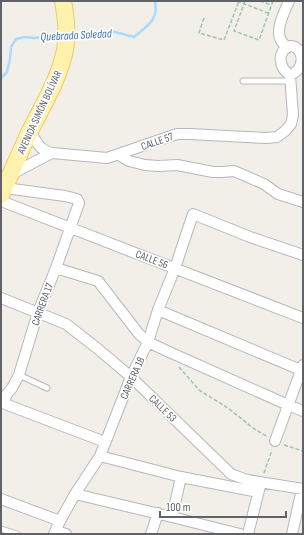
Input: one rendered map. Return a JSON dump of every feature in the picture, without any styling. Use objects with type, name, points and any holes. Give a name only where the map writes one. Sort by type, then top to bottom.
[{"type":"main road","name":"AVENIDA SIMÓN BOLÍVAR","points":[[54,1],[61,21]]},
{"type":"main road","name":"AVENIDA SIMÓN BOLÍVAR","points":[[4,187],[52,89],[60,69],[63,1]]},
{"type":"main road","name":"AVENIDA SIMÓN BOLÍVAR","points":[[4,187],[22,130],[45,86],[61,48]]},
{"type":"street","points":[[287,47],[282,42],[279,35],[281,20],[288,1]]},
{"type":"street","points":[[294,46],[297,48],[301,56],[302,62],[300,68],[291,78],[282,67],[281,56],[287,47],[294,46]]},
{"type":"street","name":"CALLE 57","points":[[30,132],[40,148],[46,151],[52,153],[107,158],[177,134],[266,138],[277,137],[291,124],[293,115],[291,78]]},
{"type":"street","points":[[4,187],[42,158],[52,153]]},
{"type":"street","points":[[119,155],[145,165],[177,165],[213,172],[234,171],[264,184],[278,194],[303,202]]},
{"type":"street","name":"CARRERA 17","points":[[4,187],[65,196],[78,200],[80,203],[38,312],[19,376],[12,388],[4,397]]},
{"type":"street","name":"CALLE 56","points":[[4,187],[70,228],[303,318]]},
{"type":"street","name":"CARRERA 18","points":[[59,530],[75,494],[100,456],[106,442],[131,377],[148,342],[193,214],[250,238],[303,254]]},
{"type":"street","points":[[56,268],[98,281],[139,334],[148,342],[303,411]]},
{"type":"street","name":"CALLE 53","points":[[1,298],[66,324],[131,377],[231,474],[247,480],[303,489]]},
{"type":"street","points":[[158,310],[302,369],[275,441]]},
{"type":"street","points":[[4,397],[106,442]]},
{"type":"street","points":[[100,456],[181,477],[258,492]]},
{"type":"street","points":[[172,517],[181,477]]},
{"type":"street","points":[[248,534],[261,482]]},
{"type":"street","points":[[292,534],[303,489]]},
{"type":"street","points":[[75,494],[158,513],[201,529],[240,534]]},
{"type":"street","points":[[1,499],[59,530]]},
{"type":"street","points":[[151,534],[158,513]]},
{"type":"lane","points":[[243,81],[291,78]]},
{"type":"lane","points":[[19,376],[47,388]]},
{"type":"lane","points":[[1,529],[17,534]]},
{"type":"path","points":[[204,18],[199,33],[224,40],[238,1],[244,2],[268,13]]},
{"type":"path","points":[[260,1],[271,5]]},
{"type":"path","points":[[244,2],[234,31],[259,40],[272,1]]},
{"type":"path","points":[[179,366],[199,390],[228,408],[252,428],[285,446],[303,451]]},
{"type":"path","points":[[261,482],[275,441]]},
{"type":"waterway","name":"Quebrada Soledad","points":[[73,34],[111,31],[134,37],[154,18],[156,8],[155,1]]},
{"type":"waterway","name":"Quebrada Soledad","points":[[1,78],[7,72],[11,47],[16,39],[25,37],[34,38],[62,35]]}]
